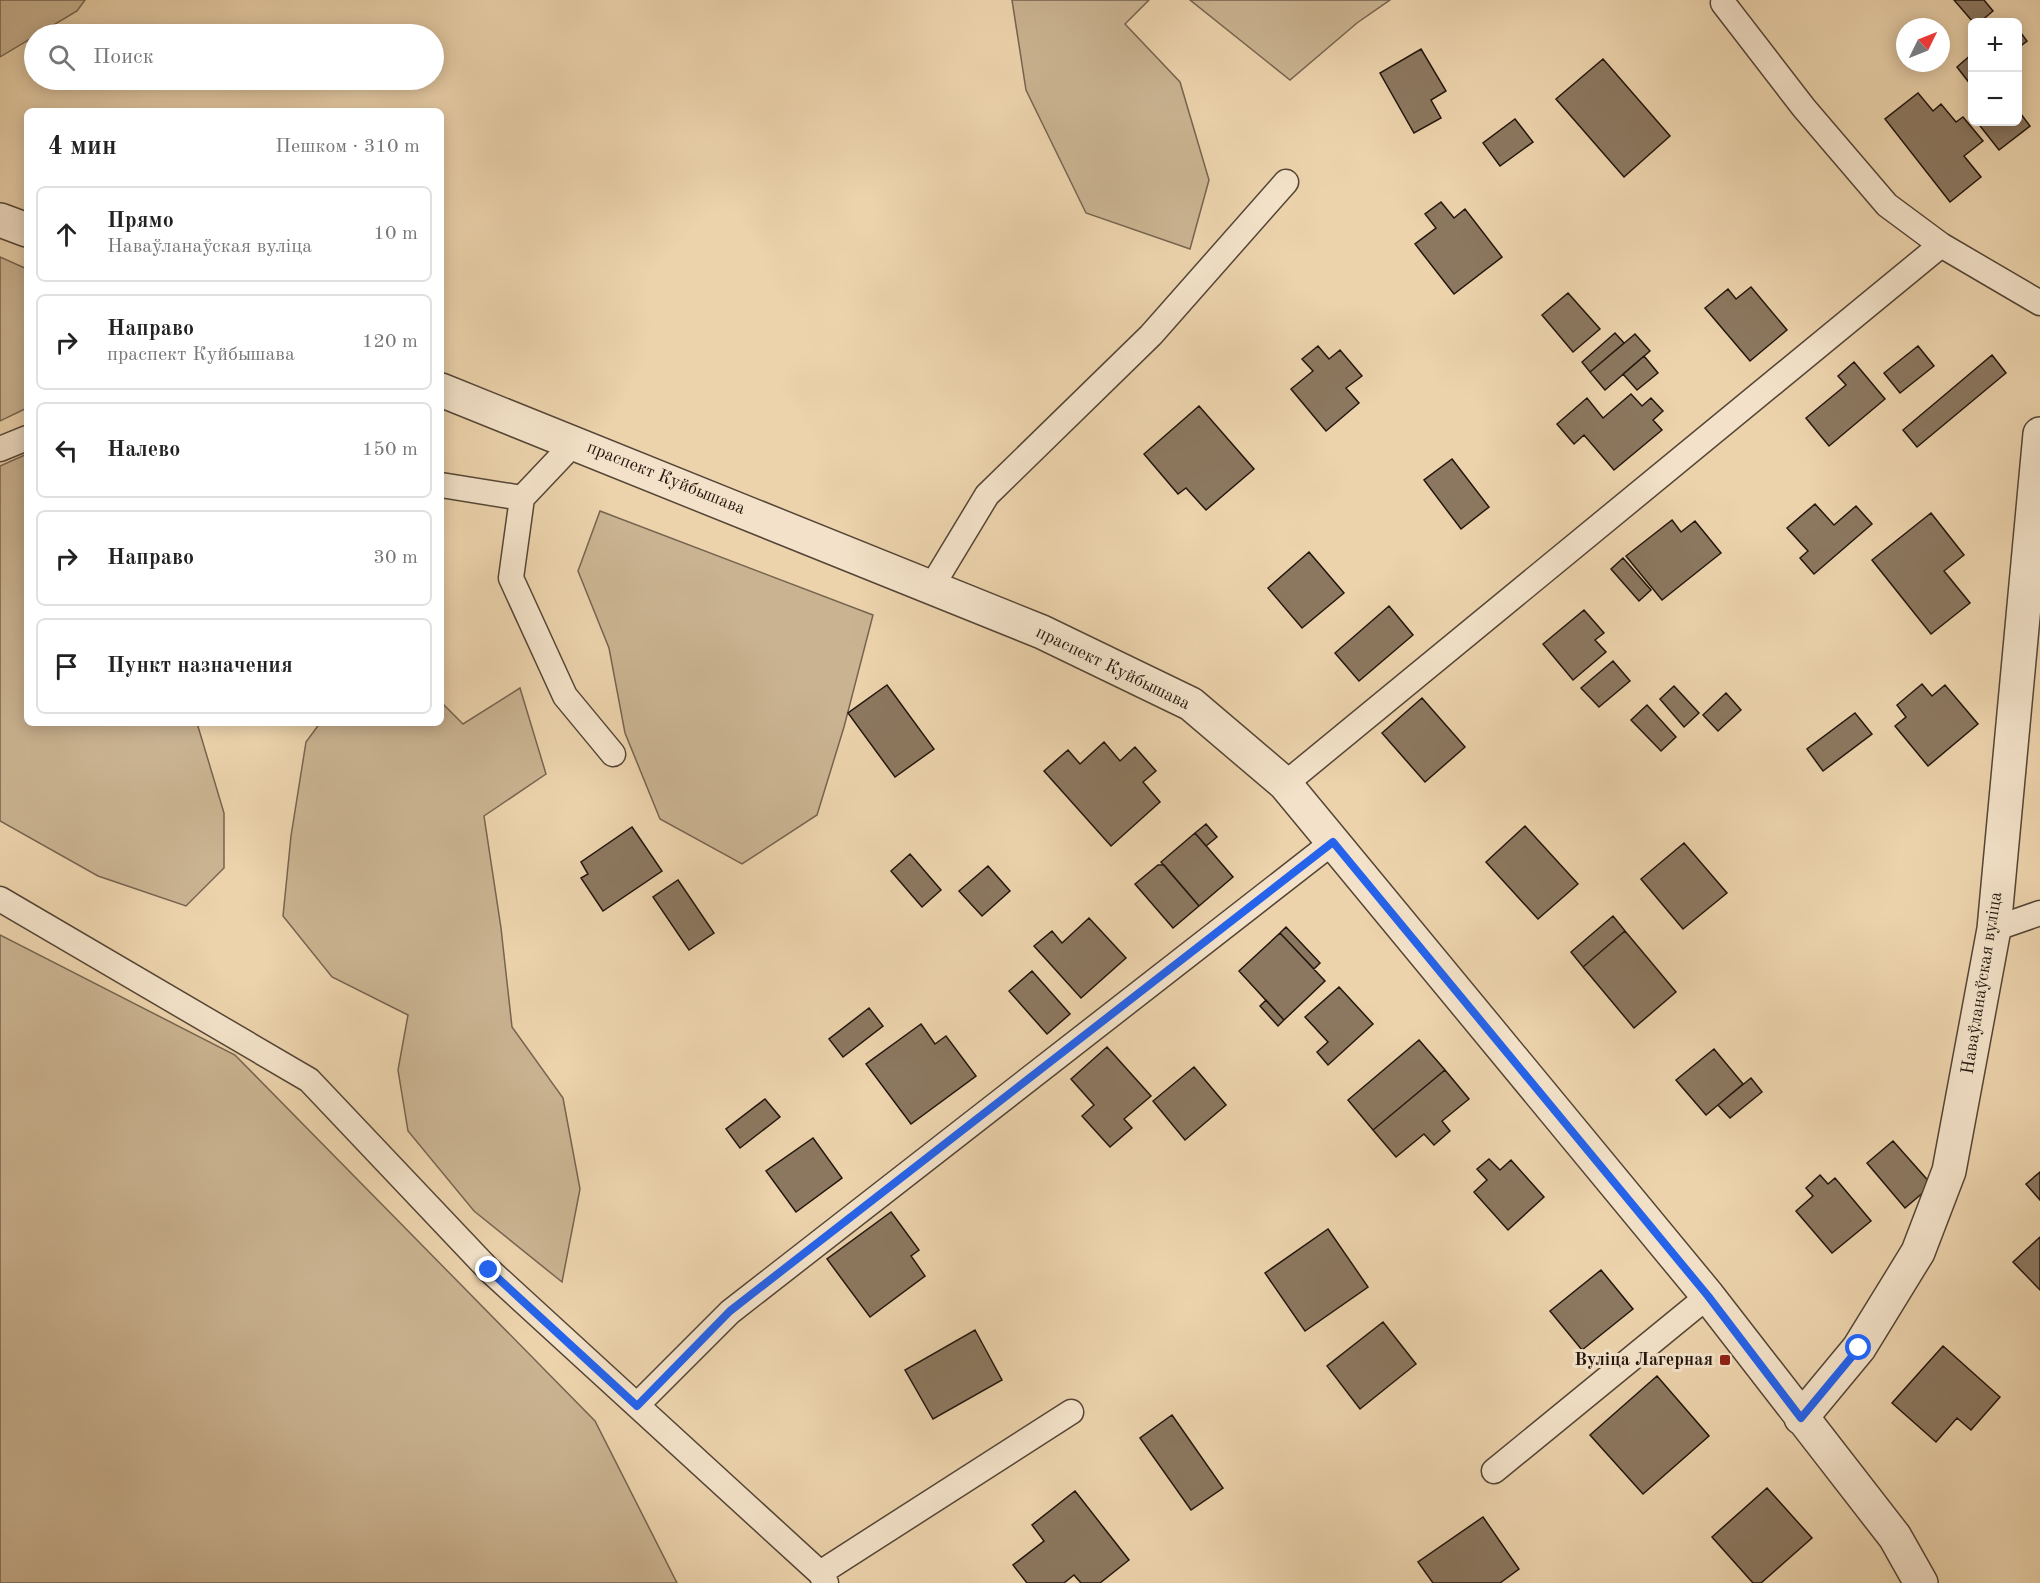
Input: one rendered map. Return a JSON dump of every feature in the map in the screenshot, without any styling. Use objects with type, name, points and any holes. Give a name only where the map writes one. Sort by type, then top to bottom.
[{"type":"street","points":[[0,220],[24,229]]},
{"type":"street","name":"праспект Куйбышава","points":[[444,391],[1042,632],[1191,704],[1285,784],[1708,1296],[1895,1538],[1921,1583]]},
{"type":"street","name":"Наваўланаўская вуліца","points":[[1801,1418],[1859,1348],[1918,1252],[1949,1171],[1994,929],[2040,434]]},
{"type":"lane","points":[[1723,3],[1804,108],[1887,205],[1941,245],[2040,303]]},
{"type":"lane","points":[[932,586],[987,495],[1151,335],[1286,182]]},
{"type":"lane","points":[[1285,784],[1941,245]]},
{"type":"lane","points":[[0,449],[24,439]]},
{"type":"lane","points":[[575,442],[522,498],[511,578],[565,696],[613,754]]},
{"type":"lane","points":[[444,485],[522,498]]},
{"type":"lane","points":[[637,1406],[730,1311],[1333,842]]},
{"type":"lane","points":[[0,899],[309,1080],[489,1270],[823,1578],[1071,1412]]},
{"type":"lane","points":[[1994,929],[2040,913]]},
{"type":"lane","points":[[1494,1472],[1708,1296]]},
{"type":"shaded area","points":[[0,0],[85,0],[77,11],[55,24],[24,24],[24,43],[0,57]]},
{"type":"shaded area","points":[[1012,0],[1149,0],[1125,24],[1180,82],[1209,180],[1190,249],[1086,213],[1026,90]]},
{"type":"shaded area","points":[[1190,0],[1390,0],[1357,23],[1290,80]]},
{"type":"shaded area","points":[[0,257],[24,268],[24,409],[0,421]]},
{"type":"shaded area","points":[[24,455],[24,726],[198,726],[224,813],[224,868],[186,906],[98,876],[0,821],[0,466]]},
{"type":"shaded area","points":[[600,511],[873,615],[844,727],[817,815],[742,864],[660,819],[625,733],[609,648],[578,571]]},
{"type":"shaded area","points":[[520,688],[546,774],[484,816],[501,928],[512,1027],[563,1098],[580,1189],[562,1282],[474,1211],[408,1131],[398,1070],[408,1015],[332,977],[283,916],[291,836],[306,742],[318,726],[444,726],[444,705],[463,724]]},
{"type":"shaded area","points":[[0,935],[235,1055],[595,1421],[677,1583],[0,1583]]},
{"type":"building","points":[[1954,0],[1984,0],[1993,11],[1985,18],[1970,18]]},
{"type":"building","points":[[2022,34],[2027,41],[2022,45]]},
{"type":"building","points":[[1421,49],[1446,91],[1431,100],[1441,118],[1414,133],[1380,73]]},
{"type":"building","points":[[1968,57],[1968,81],[1957,67]]},
{"type":"building","points":[[1603,59],[1670,136],[1624,177],[1556,99]]},
{"type":"building","points":[[1918,93],[1933,111],[1941,104],[1956,122],[1963,117],[1968,126],[1983,141],[1964,156],[1981,177],[1950,202],[1885,119]]},
{"type":"building","points":[[2022,115],[2030,126],[1999,150],[1980,126],[2022,126]]},
{"type":"building","points":[[1515,119],[1533,142],[1500,166],[1483,143]]},
{"type":"building","points":[[1441,202],[1454,218],[1465,209],[1502,257],[1454,294],[1415,244],[1436,228],[1425,214]]},
{"type":"building","points":[[1751,287],[1787,330],[1750,361],[1705,308],[1728,289],[1736,299]]},
{"type":"building","points":[[1568,293],[1600,329],[1573,352],[1542,315]]},
{"type":"building","points":[[1615,333],[1624,343],[1590,372],[1582,362]]},
{"type":"building","points":[[1635,334],[1650,351],[1605,390],[1590,372]]},
{"type":"building","points":[[1318,346],[1329,359],[1340,350],[1362,376],[1346,388],[1359,403],[1326,431],[1291,389],[1313,371],[1302,359]]},
{"type":"building","points":[[1918,346],[1934,366],[1900,393],[1884,373]]},
{"type":"building","points":[[1992,355],[2006,373],[1917,447],[1903,430]]},
{"type":"building","points":[[1644,356],[1658,373],[1637,390],[1623,374]]},
{"type":"building","points":[[1854,362],[1885,399],[1829,446],[1806,418],[1846,385],[1838,376]]},
{"type":"building","points":[[1631,394],[1642,406],[1651,398],[1663,411],[1653,420],[1662,430],[1614,470],[1584,435],[1574,444],[1557,424],[1587,398],[1603,418]]},
{"type":"building","points":[[1199,406],[1254,469],[1206,510],[1186,488],[1178,494],[1144,454]]},
{"type":"building","points":[[1452,459],[1489,507],[1461,529],[1424,480]]},
{"type":"building","points":[[1815,504],[1834,525],[1856,506],[1872,524],[1814,574],[1800,558],[1808,551],[1787,528]]},
{"type":"building","points":[[1931,513],[1964,555],[1944,571],[1970,603],[1931,634],[1872,560]]},
{"type":"building","points":[[1672,520],[1681,532],[1695,521],[1721,553],[1662,600],[1626,556]]},
{"type":"building","points":[[1309,552],[1344,593],[1302,628],[1268,588]]},
{"type":"building","points":[[1623,558],[1651,590],[1639,601],[1611,569]]},
{"type":"building","points":[[1389,606],[1413,635],[1359,681],[1335,653]]},
{"type":"building","points":[[1584,610],[1604,633],[1595,640],[1606,652],[1573,680],[1543,644]]},
{"type":"building","points":[[1613,661],[1630,681],[1599,707],[1581,688]]},
{"type":"building","points":[[1922,684],[1932,696],[1945,685],[1978,724],[1928,766],[1895,726],[1906,717],[1897,705]]},
{"type":"building","points":[[887,685],[934,749],[895,777],[848,713]]},
{"type":"building","points":[[1674,686],[1699,713],[1684,727],[1660,699]]},
{"type":"building","points":[[1726,693],[1741,710],[1718,731],[1703,715]]},
{"type":"building","points":[[1422,698],[1465,747],[1425,782],[1382,733]]},
{"type":"building","points":[[1647,705],[1676,737],[1661,751],[1631,720]]},
{"type":"building","points":[[1855,713],[1872,734],[1823,771],[1807,749]]},
{"type":"building","points":[[1104,742],[1120,761],[1135,747],[1156,771],[1143,782],[1160,802],[1111,846],[1044,771],[1068,750],[1080,764]]},
{"type":"building","points":[[1206,824],[1217,837],[1206,846],[1195,833]]},
{"type":"building","points":[[1525,826],[1578,884],[1538,919],[1486,862]]},
{"type":"building","points":[[632,827],[662,871],[603,911],[581,878],[588,874],[581,862]]},
{"type":"building","points":[[1195,833],[1233,877],[1199,906],[1161,862]]},
{"type":"building","points":[[1684,843],[1727,893],[1683,929],[1641,879]]},
{"type":"building","points":[[910,854],[941,890],[922,907],[891,871]]},
{"type":"building","points":[[1158,865],[1164,865],[1199,906],[1173,928],[1135,884]]},
{"type":"building","points":[[988,866],[1010,891],[982,916],[959,891]]},
{"type":"building","points":[[678,880],[714,933],[689,950],[653,897]]},
{"type":"building","points":[[1613,916],[1625,931],[1583,967],[1571,952]]},
{"type":"building","points":[[1089,918],[1126,958],[1081,998],[1034,946],[1052,931],[1062,943]]},
{"type":"building","points":[[1286,927],[1320,963],[1314,969],[1280,933]]},
{"type":"building","points":[[1625,931],[1676,992],[1634,1028],[1583,967]]},
{"type":"building","points":[[1280,933],[1325,981],[1284,1020],[1239,971]]},
{"type":"building","points":[[1032,971],[1070,1014],[1047,1034],[1009,991]]},
{"type":"building","points":[[1339,987],[1373,1024],[1328,1065],[1317,1052],[1328,1042],[1305,1017]]},
{"type":"building","points":[[1266,1000],[1284,1020],[1278,1026],[1260,1006]]},
{"type":"building","points":[[869,1008],[883,1026],[843,1057],[829,1039]]},
{"type":"building","points":[[921,1024],[935,1044],[946,1036],[976,1076],[911,1124],[866,1064]]},
{"type":"building","points":[[1419,1040],[1445,1070],[1373,1130],[1348,1100]]},
{"type":"building","points":[[1107,1047],[1151,1096],[1124,1119],[1132,1128],[1110,1147],[1082,1116],[1094,1105],[1071,1079]]},
{"type":"building","points":[[1714,1049],[1743,1084],[1706,1115],[1676,1080]]},
{"type":"building","points":[[1194,1067],[1226,1105],[1185,1140],[1153,1101]]},
{"type":"building","points":[[1445,1070],[1469,1099],[1442,1121],[1450,1131],[1434,1145],[1424,1134],[1396,1157],[1373,1130]]},
{"type":"building","points":[[1751,1078],[1762,1092],[1730,1118],[1718,1105]]},
{"type":"building","points":[[765,1099],[780,1117],[740,1148],[726,1129]]},
{"type":"building","points":[[813,1138],[842,1178],[796,1212],[766,1171]]},
{"type":"building","points":[[1893,1141],[1932,1185],[1905,1208],[1867,1163]]},
{"type":"building","points":[[1489,1159],[1500,1170],[1511,1160],[1544,1197],[1508,1230],[1474,1192],[1487,1180],[1477,1169]]},
{"type":"building","points":[[2040,1172],[2040,1200],[2026,1184]]},
{"type":"building","points":[[1820,1175],[1828,1184],[1835,1178],[1871,1221],[1832,1253],[1796,1211],[1813,1196],[1806,1188]]},
{"type":"building","points":[[891,1212],[919,1250],[911,1256],[925,1276],[870,1317],[827,1259]]},
{"type":"building","points":[[1328,1229],[1368,1287],[1305,1331],[1265,1273]]},
{"type":"building","points":[[2040,1237],[2040,1290],[2013,1262]]},
{"type":"building","points":[[1601,1270],[1633,1309],[1582,1350],[1550,1311]]},
{"type":"building","points":[[1383,1322],[1416,1364],[1360,1409],[1327,1366]]},
{"type":"building","points":[[975,1330],[1002,1380],[933,1419],[905,1370]]},
{"type":"building","points":[[1943,1346],[2000,1397],[1971,1430],[1957,1418],[1936,1442],[1892,1403]]},
{"type":"building","points":[[1657,1376],[1709,1436],[1643,1494],[1590,1435]]},
{"type":"building","points":[[1172,1415],[1223,1488],[1191,1510],[1140,1438]]},
{"type":"building","points":[[1767,1488],[1812,1538],[1761,1583],[1753,1583],[1712,1537]]},
{"type":"building","points":[[1075,1491],[1129,1560],[1100,1583],[1081,1583],[1074,1575],[1064,1583],[1027,1583],[1013,1565],[1044,1541],[1032,1525]]},
{"type":"building","points":[[1483,1517],[1519,1569],[1500,1583],[1433,1583],[1418,1562]]},
{"type":"place","name":"Вуліца Лагерная","points":[[1725,1360]]},
{"type":"route","points":[[489,1270],[637,1406],[730,1311],[1333,842],[1708,1296],[1801,1418],[1859,1348]]}]
